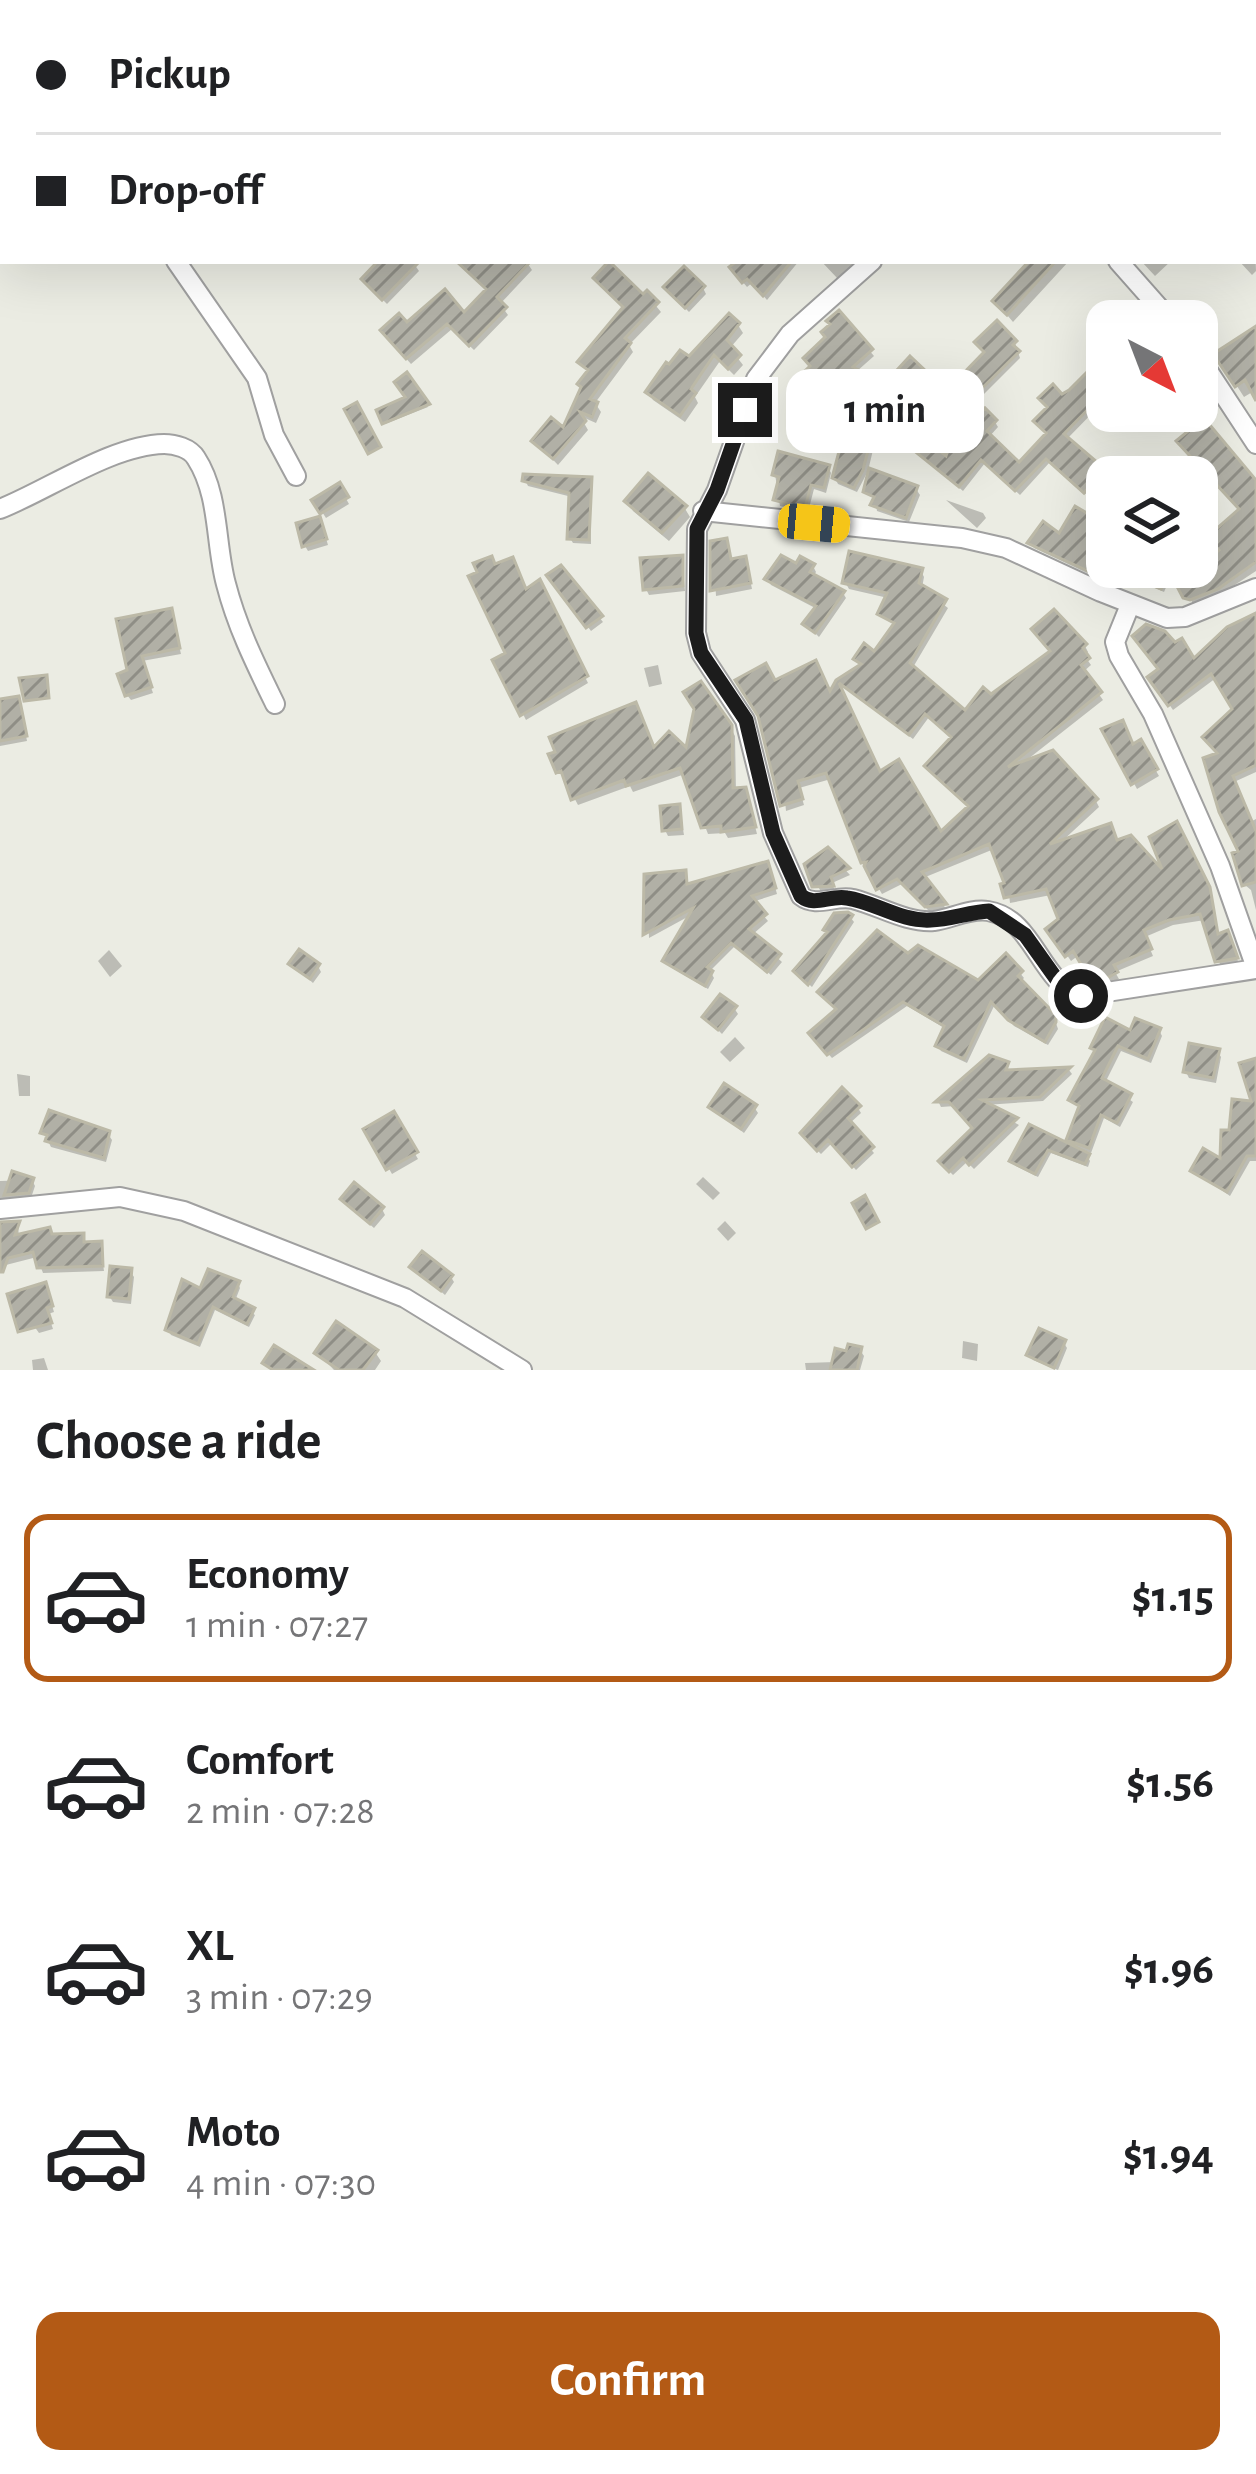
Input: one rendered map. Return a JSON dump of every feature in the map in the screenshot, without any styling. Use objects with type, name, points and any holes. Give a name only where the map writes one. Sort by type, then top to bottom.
[{"type":"street","points":[[178,264],[256,377],[274,435],[296,476]]},
{"type":"street","points":[[869,264],[790,334],[756,379],[717,490],[697,529],[696,633],[701,653],[746,720],[773,833],[801,896],[807,902],[853,899],[916,920],[989,911],[1025,935],[1065,991],[1081,996],[1256,969],[1220,866],[1153,714],[1119,656],[1115,642],[1130,605]]},
{"type":"street","points":[[1121,264],[1152,300]]},
{"type":"street","points":[[1218,386],[1256,444]]},
{"type":"street","points":[[0,509],[132,451],[164,444],[187,449],[196,458],[209,492],[239,632],[275,704]]},
{"type":"street","points":[[703,511],[962,538],[1006,548],[1168,618],[1185,617],[1256,588]]},
{"type":"street","points":[[0,1209],[120,1197],[172,1207],[388,1290],[522,1370]]},
{"type":"building","points":[[375,264],[417,264],[382,300],[361,279]]},
{"type":"building","points":[[459,264],[528,264],[497,297],[507,307],[469,346],[447,324],[406,359],[380,330],[399,313],[407,322],[445,289],[464,312],[486,289]]},
{"type":"building","points":[[612,264],[643,294],[647,290],[659,302],[625,338],[631,343],[590,399],[598,402],[592,417],[580,412],[586,421],[553,459],[531,441],[551,417],[563,427],[581,387],[577,384],[588,370],[577,362],[623,307],[593,278]]},
{"type":"building","points":[[790,264],[763,296],[747,279],[742,283],[729,267]]},
{"type":"building","points":[[1026,264],[1053,264],[1007,315],[992,301]]},
{"type":"building","points":[[684,266],[705,286],[685,308],[663,287]]},
{"type":"building","points":[[839,310],[873,349],[853,367],[874,378],[867,392],[838,379],[813,403],[792,383],[810,366],[803,358],[825,337],[821,332],[830,324],[826,321]]},
{"type":"building","points":[[729,313],[740,323],[727,340],[741,355],[728,369],[714,355],[680,416],[645,392],[666,362],[680,350],[689,356]]},
{"type":"building","points":[[997,320],[1020,351],[972,398],[955,382],[984,352],[974,342]]},
{"type":"building","points":[[1256,326],[1256,401],[1245,380],[1235,387],[1218,362],[1218,351]]},
{"type":"building","points":[[910,356],[928,373],[902,400],[885,383]]},
{"type":"building","points":[[407,372],[430,404],[382,424],[376,410],[405,397],[394,382]]},
{"type":"building","points":[[1086,373],[1086,411],[1064,434],[1090,456],[1086,456],[1084,493],[1046,459],[1015,491],[981,460],[959,487],[907,445],[915,435],[923,437],[946,456],[950,444],[956,446],[963,425],[968,426],[985,408],[997,420],[987,431],[1019,462],[1046,433],[1033,421],[1047,407],[1038,398],[1053,384],[1062,394]]},
{"type":"building","points":[[357,402],[381,447],[368,454],[344,409]]},
{"type":"building","points":[[848,417],[875,424],[854,488],[832,478]]},
{"type":"building","points":[[1187,432],[1216,432],[1256,480],[1256,562],[1218,589],[1190,600],[1178,588],[1218,588],[1218,527],[1239,509],[1218,486],[1218,456],[1190,456],[1176,441]]},
{"type":"building","points":[[778,451],[830,465],[824,488],[811,485],[805,508],[773,500],[779,477],[772,475]]},
{"type":"building","points":[[869,468],[918,486],[906,518],[870,505],[874,497],[863,492]]},
{"type":"building","points":[[648,473],[687,506],[662,533],[624,501]]},
{"type":"building","points":[[523,474],[592,477],[589,540],[567,539],[569,493],[522,481]]},
{"type":"building","points":[[340,482],[349,497],[320,514],[311,500]]},
{"type":"building","points":[[1075,506],[1086,513],[1086,570],[1027,543],[1043,521],[1059,533]]},
{"type":"building","points":[[320,516],[327,539],[302,547],[296,523]]},
{"type":"building","points":[[727,538],[731,559],[746,556],[751,583],[710,591],[710,541]]},
{"type":"building","points":[[849,551],[923,568],[919,583],[947,599],[910,663],[965,710],[983,687],[991,694],[1050,651],[1031,629],[1054,609],[1087,644],[1083,648],[1090,658],[1081,665],[1102,692],[1008,767],[1053,750],[1098,799],[1050,844],[1111,823],[1117,840],[1131,835],[1162,869],[1149,837],[1177,821],[1210,887],[1218,934],[1228,930],[1238,958],[1215,962],[1200,914],[1144,930],[1152,949],[1114,965],[1118,972],[1107,978],[1091,981],[1073,951],[1065,957],[1045,929],[1058,919],[1046,889],[1004,898],[1000,884],[1004,883],[989,844],[922,872],[947,904],[925,907],[897,879],[876,890],[826,773],[798,781],[803,799],[780,806],[758,716],[735,680],[766,663],[775,680],[816,660],[830,691],[836,680],[861,664],[853,659],[864,643],[874,651],[894,623],[877,614],[887,593],[842,583]],"holes":[[[839,683],[909,735],[925,714],[951,737],[924,766],[968,806],[941,831],[899,759],[880,771]]]},
{"type":"building","points":[[683,555],[683,586],[643,590],[640,558]]},
{"type":"building","points":[[781,555],[796,563],[800,556],[815,564],[810,572],[845,591],[815,633],[802,624],[816,606],[764,579]]},
{"type":"building","points":[[492,556],[495,564],[513,557],[526,589],[540,579],[588,676],[520,716],[492,660],[505,653],[468,576],[477,572],[473,563]]},
{"type":"building","points":[[561,565],[603,616],[586,628],[546,575]]},
{"type":"building","points":[[172,608],[180,648],[142,656],[152,687],[125,696],[117,674],[127,670],[116,619]]},
{"type":"building","points":[[1256,613],[1256,765],[1233,776],[1256,831],[1256,882],[1242,886],[1232,853],[1238,851],[1219,812],[1203,758],[1217,753],[1202,737],[1232,709],[1211,674],[1168,706],[1147,677],[1158,669],[1132,636],[1146,624],[1165,631],[1175,642],[1182,638],[1194,658],[1227,627]]},
{"type":"building","points":[[47,675],[49,698],[24,701],[19,678]]},
{"type":"building","points":[[701,681],[732,725],[733,788],[746,787],[756,827],[721,832],[721,826],[701,828],[680,768],[626,786],[624,780],[571,800],[561,771],[556,773],[548,754],[555,752],[549,737],[636,702],[654,747],[669,731],[686,747],[694,709],[683,692]]},
{"type":"building","points":[[19,696],[27,736],[0,741],[0,699]]},
{"type":"building","points":[[1123,720],[1133,744],[1141,739],[1158,769],[1131,785],[1101,729]]},
{"type":"building","points":[[680,804],[682,829],[662,831],[660,806]]},
{"type":"building","points":[[828,847],[850,868],[831,877],[834,886],[812,887],[804,864]]},
{"type":"building","points":[[768,861],[776,888],[752,896],[767,914],[749,929],[781,954],[767,972],[731,943],[707,967],[713,971],[705,986],[662,961],[693,908],[643,935],[644,874],[686,870],[687,884]]},
{"type":"building","points":[[834,913],[853,915],[808,985],[793,971],[827,932],[823,930]]},
{"type":"building","points":[[877,930],[908,953],[918,945],[978,980],[1006,953],[1023,971],[1018,976],[1056,1015],[1045,1042],[1008,1020],[991,1002],[964,1059],[935,1046],[944,1026],[903,1002],[827,1055],[808,1033],[836,1009],[817,992]]},
{"type":"building","points":[[299,949],[320,964],[310,979],[288,964]]},
{"type":"building","points":[[720,994],[737,1006],[718,1030],[702,1017]]},
{"type":"building","points":[[1105,1017],[1130,1030],[1135,1018],[1161,1028],[1148,1059],[1118,1046],[1102,1078],[1132,1094],[1117,1123],[1101,1115],[1089,1148],[1066,1140],[1079,1106],[1068,1100],[1095,1050],[1090,1048]]},
{"type":"building","points":[[1189,1043],[1220,1049],[1213,1078],[1183,1072]]},
{"type":"building","points":[[989,1055],[1009,1062],[1006,1070],[1071,1067],[1040,1097],[982,1100],[1018,1118],[969,1165],[963,1158],[949,1172],[938,1161],[972,1128],[949,1102],[935,1102]]},
{"type":"building","points":[[1256,1058],[1256,1156],[1247,1156],[1227,1192],[1190,1171],[1203,1148],[1220,1158],[1221,1130],[1229,1130],[1232,1099],[1251,1101],[1239,1063]]},
{"type":"building","points":[[724,1083],[757,1105],[741,1129],[708,1107]]},
{"type":"building","points":[[842,1087],[861,1106],[848,1118],[874,1147],[852,1167],[828,1140],[817,1151],[800,1133]]},
{"type":"building","points":[[49,1110],[110,1131],[104,1158],[45,1141],[47,1135],[40,1133]]},
{"type":"building","points":[[394,1111],[418,1152],[386,1170],[363,1129]]},
{"type":"building","points":[[1029,1124],[1090,1154],[1085,1164],[1048,1150],[1035,1174],[1009,1161]]},
{"type":"building","points":[[12,1171],[34,1178],[29,1193],[4,1195]]},
{"type":"building","points":[[354,1182],[384,1207],[370,1224],[340,1199]]},
{"type":"building","points":[[865,1195],[879,1222],[866,1229],[852,1203]]},
{"type":"building","points":[[20,1221],[15,1235],[50,1227],[52,1234],[84,1233],[84,1242],[102,1241],[103,1266],[37,1268],[33,1252],[8,1258],[0,1272],[0,1222]]},
{"type":"building","points":[[422,1251],[453,1275],[441,1291],[409,1267]]},
{"type":"building","points":[[110,1266],[132,1268],[129,1299],[107,1297]]},
{"type":"building","points":[[208,1269],[240,1281],[233,1297],[255,1308],[247,1324],[213,1307],[198,1344],[165,1330],[182,1279],[200,1288]]},
{"type":"building","points":[[46,1282],[52,1323],[18,1332],[7,1294]]},
{"type":"building","points":[[336,1321],[378,1350],[363,1370],[339,1370],[314,1353]]},
{"type":"building","points":[[1039,1328],[1066,1340],[1054,1368],[1026,1355]]},
{"type":"building","points":[[848,1344],[862,1347],[857,1370],[830,1370],[835,1348],[846,1351]]},
{"type":"building","points":[[274,1345],[314,1370],[273,1370],[262,1363]]},
{"type":"route","points":[[745,410],[717,490],[697,529],[696,633],[709,667],[746,720],[773,833],[801,896],[807,902],[853,899],[916,920],[989,911],[1025,935],[1065,991],[1081,996]]}]
